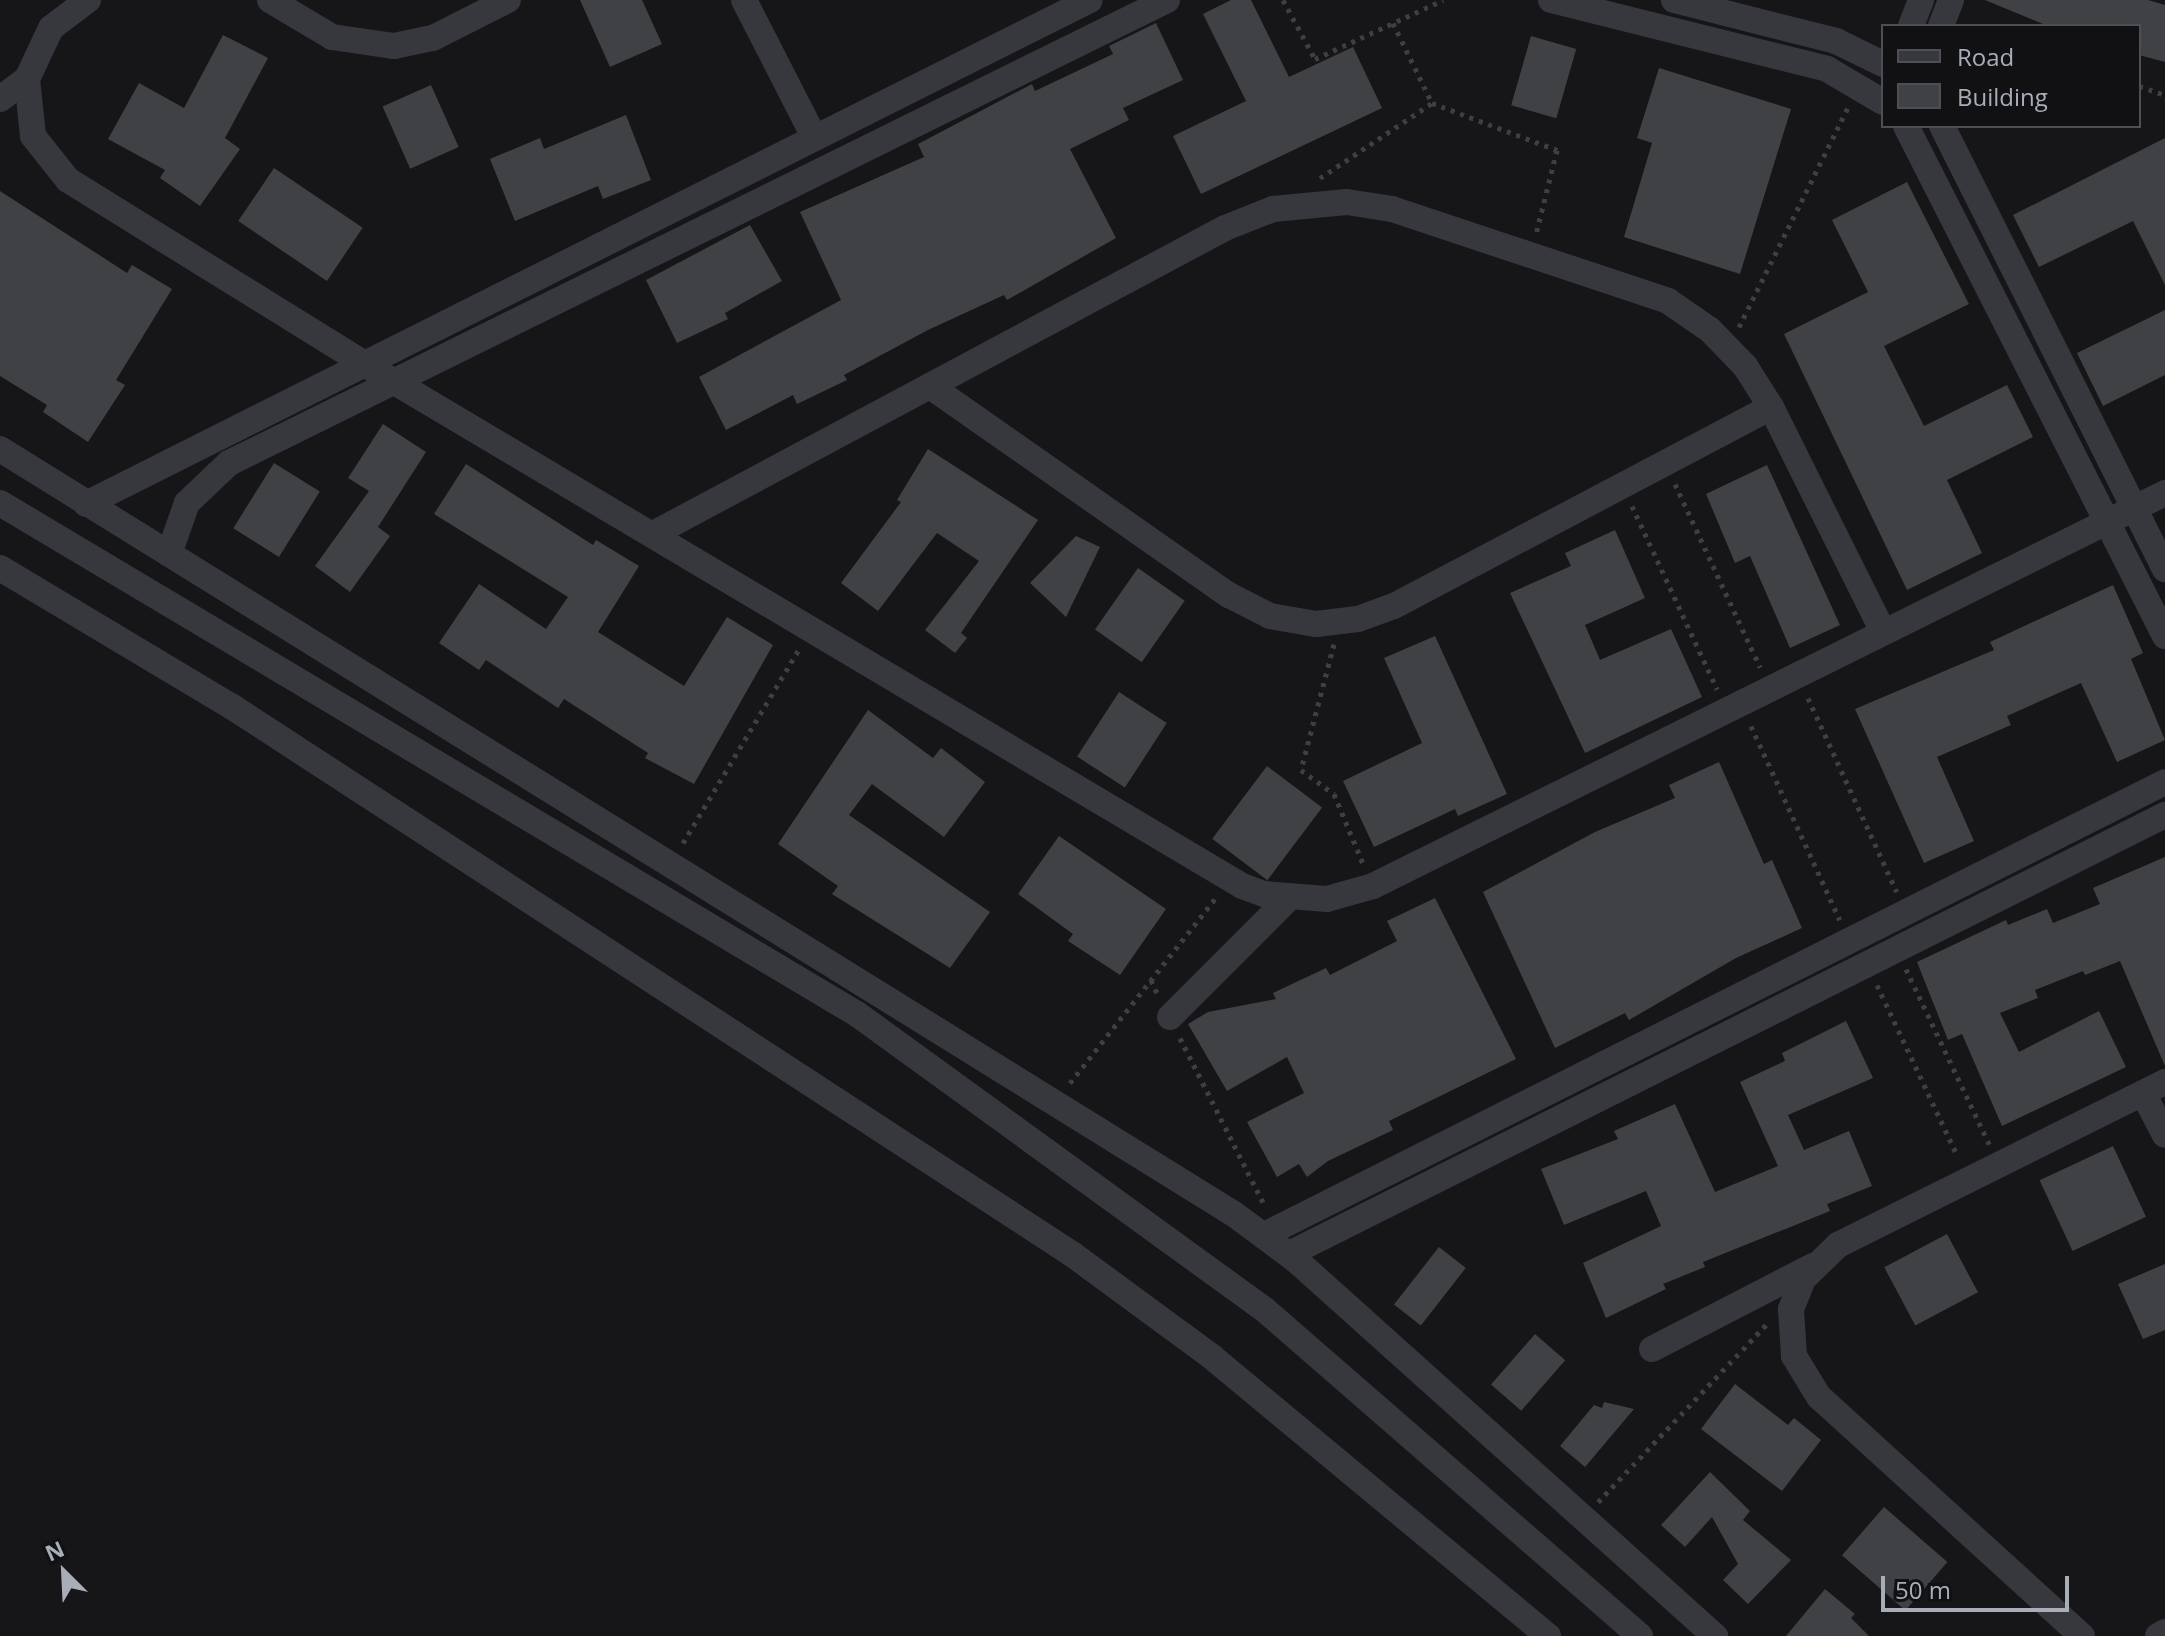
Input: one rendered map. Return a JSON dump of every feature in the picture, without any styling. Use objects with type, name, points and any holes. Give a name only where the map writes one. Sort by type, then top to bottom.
[{"type":"street","points":[[0,99],[27,79],[51,28],[88,0]]},
{"type":"street","points":[[270,0],[332,37],[394,46],[433,38],[508,0]]},
{"type":"street","points":[[744,0],[814,137]]},
{"type":"street","points":[[86,504],[361,362],[814,137],[1038,12],[1090,0]]},
{"type":"street","points":[[169,554],[187,503],[214,474],[392,380],[1167,0]]},
{"type":"street","points":[[1551,0],[1827,69],[1859,84],[1881,100]]},
{"type":"street","points":[[1674,0],[1836,41],[1881,63]]},
{"type":"street","points":[[1912,24],[1921,0]]},
{"type":"street","points":[[1942,24],[1951,0]]},
{"type":"street","points":[[27,79],[33,136],[68,180],[361,362],[655,533],[1230,879],[1288,899],[1327,899],[1373,886],[2165,493]]},
{"type":"street","points":[[1907,128],[2165,636]]},
{"type":"street","points":[[1943,128],[2165,569]]},
{"type":"street","points":[[655,533],[1225,228],[1273,209],[1324,202],[1369,204],[1668,301],[1729,347],[1771,407],[1883,632]]},
{"type":"street","points":[[1967,242],[1994,229]]},
{"type":"street","points":[[629,230],[644,259]]},
{"type":"street","points":[[930,386],[1249,607],[1293,622],[1340,623],[1394,606],[1771,407]]},
{"type":"street","points":[[0,449],[1270,1232],[1289,1254],[1715,1636]]},
{"type":"street","points":[[0,503],[857,1014],[1265,1310],[1640,1636]]},
{"type":"street","points":[[0,568],[231,706],[1072,1254],[1212,1357],[1548,1636]]},
{"type":"street","points":[[1270,1232],[2165,782]]},
{"type":"street","points":[[1289,1254],[2165,815]]},
{"type":"street","points":[[1170,1017],[1288,899]]},
{"type":"street","points":[[857,1014],[871,987]]},
{"type":"street","points":[[1652,1349],[1813,1266],[1838,1245],[2154,1087],[2165,1135]]},
{"type":"street","points":[[1813,1266],[1796,1293],[1790,1341],[1808,1385],[2082,1636]]},
{"type":"street","points":[[2158,1636],[2165,1632]]},
{"type":"path","points":[[1283,0],[1315,59],[1443,0]]},
{"type":"path","points":[[1393,23],[1432,103],[1557,150],[1530,255]]},
{"type":"path","points":[[1729,347],[1859,84]]},
{"type":"path","points":[[2141,87],[2165,95]]},
{"type":"path","points":[[1313,183],[1432,103]]},
{"type":"path","points":[[1666,464],[1770,690]]},
{"type":"path","points":[[1623,487],[1850,941]]},
{"type":"path","points":[[1340,623],[1301,770],[1334,794],[1373,886]]},
{"type":"path","points":[[672,863],[811,627]]},
{"type":"path","points":[[1797,675],[1907,912]]},
{"type":"path","points":[[1055,1102],[1230,879]]},
{"type":"path","points":[[1897,950],[1998,1165]]},
{"type":"path","points":[[1868,965],[1969,1180]]},
{"type":"path","points":[[1151,980],[1270,1232]]},
{"type":"path","points":[[1584,1518],[1796,1293]]},
{"type":"building","points":[[580,0],[642,0],[662,44],[610,67]]},
{"type":"building","points":[[1231,0],[1251,0],[1289,77],[1353,47],[1382,108],[1201,194],[1173,136],[1246,101],[1203,14]]},
{"type":"building","points":[[1985,0],[2148,0],[2165,5],[2165,62],[2141,56],[2141,24],[2043,24]]},
{"type":"building","points":[[1156,23],[1183,80],[1123,108],[1129,120],[1070,149],[1116,238],[1007,300],[1004,295],[928,330],[844,375],[847,380],[797,404],[793,395],[726,430],[699,377],[841,300],[800,212],[924,157],[918,144],[1032,84],[1035,91],[1113,54],[1109,46]]},
{"type":"building","points":[[223,35],[268,58],[225,138],[240,149],[200,206],[160,178],[165,170],[108,139],[139,83],[184,108]]},
{"type":"building","points":[[1531,36],[1576,49],[1556,118],[1511,105]]},
{"type":"building","points":[[1659,68],[1791,109],[1740,274],[1624,237],[1652,143],[1637,138]]},
{"type":"building","points":[[431,85],[459,147],[410,169],[383,107]]},
{"type":"building","points":[[626,115],[651,180],[603,199],[598,186],[515,221],[490,159],[540,138],[544,149]]},
{"type":"building","points":[[2165,138],[2165,285],[2133,221],[2039,267],[2013,215]]},
{"type":"building","points":[[274,168],[363,228],[327,281],[238,221]]},
{"type":"building","points":[[1907,182],[1969,304],[1884,346],[1924,426],[2007,385],[2033,437],[1947,480],[1982,553],[1907,590],[1784,334],[1868,292],[1832,220]]},
{"type":"building","points":[[0,191],[127,273],[132,265],[172,289],[116,380],[125,385],[88,442],[43,412],[47,405],[0,376]]},
{"type":"building","points":[[750,225],[782,281],[725,313],[728,319],[677,343],[646,280]]},
{"type":"building","points":[[2165,310],[2165,375],[2103,406],[2077,353]]},
{"type":"building","points":[[383,424],[426,452],[378,527],[390,536],[350,592],[315,566],[369,491],[348,478]]},
{"type":"building","points":[[928,449],[1038,520],[961,633],[967,638],[955,653],[925,630],[979,561],[937,533],[878,611],[841,583],[901,502],[897,500]]},
{"type":"building","points":[[274,463],[320,492],[279,557],[233,528]]},
{"type":"building","points":[[466,464],[593,545],[596,540],[639,566],[598,632],[684,686],[727,617],[773,645],[694,784],[645,758],[648,753],[564,699],[558,708],[486,660],[479,670],[439,643],[479,584],[546,629],[568,597],[434,514]]},
{"type":"building","points":[[1767,465],[1840,625],[1790,648],[1750,556],[1735,563],[1706,494]]},
{"type":"building","points":[[1615,530],[1645,598],[1585,625],[1600,660],[1671,629],[1702,697],[1585,753],[1510,593],[1571,566],[1565,553]]},
{"type":"building","points":[[1076,536],[1100,547],[1066,617],[1030,583]]},
{"type":"building","points":[[1138,568],[1185,601],[1142,662],[1095,629]]},
{"type":"building","points":[[2113,585],[2143,653],[2131,659],[2165,740],[2117,762],[2081,683],[2007,716],[2011,725],[1937,757],[1974,841],[1924,863],[1855,709],[1994,650],[1990,642]]},
{"type":"building","points":[[1435,636],[1507,794],[1458,816],[1455,809],[1374,847],[1343,781],[1422,743],[1384,658]]},
{"type":"building","points":[[1119,692],[1167,723],[1125,788],[1077,757]]},
{"type":"building","points":[[868,710],[933,758],[941,748],[985,782],[944,837],[872,784],[849,815],[990,912],[950,968],[832,894],[838,886],[778,844]]},
{"type":"building","points":[[1719,762],[1764,864],[1772,860],[1802,928],[1736,958],[1629,1020],[1625,1013],[1555,1048],[1483,892],[1595,832],[1675,798],[1669,785]]},
{"type":"building","points":[[1267,766],[1322,808],[1267,880],[1212,839]]},
{"type":"building","points":[[1059,836],[1166,909],[1120,975],[1068,941],[1073,934],[1018,894]]},
{"type":"building","points":[[2165,857],[2165,1066],[2120,961],[2085,975],[2083,971],[2035,990],[2038,998],[2000,1013],[2019,1052],[2099,1011],[2126,1067],[2002,1126],[1962,1034],[1948,1040],[1917,962],[2006,920],[2008,925],[2047,909],[2053,923],[2100,904],[2093,888]]},
{"type":"building","points":[[1435,898],[1516,1059],[1389,1121],[1393,1130],[1328,1161],[1307,1177],[1299,1164],[1277,1177],[1247,1122],[1304,1093],[1287,1057],[1227,1091],[1188,1024],[1208,1012],[1276,999],[1273,993],[1326,968],[1330,975],[1397,941],[1387,921]]},
{"type":"building","points":[[1846,1021],[1873,1078],[1788,1115],[1804,1150],[1849,1131],[1872,1186],[1827,1204],[1830,1211],[1703,1262],[1705,1267],[1663,1284],[1666,1289],[1606,1318],[1583,1263],[1661,1226],[1646,1191],[1564,1225],[1541,1169],[1618,1139],[1614,1131],[1675,1104],[1715,1192],[1778,1166],[1740,1082],[1785,1061],[1782,1053]]},
{"type":"building","points":[[2113,1146],[2146,1217],[2073,1251],[2040,1180]]},
{"type":"building","points":[[1947,1234],[1978,1292],[1915,1326],[1884,1267]]},
{"type":"building","points":[[1439,1247],[1466,1268],[1421,1325],[1394,1305]]},
{"type":"building","points":[[2165,1264],[2165,1330],[2143,1339],[2118,1284]]},
{"type":"building","points":[[1535,1334],[1565,1360],[1521,1411],[1491,1385]]},
{"type":"building","points":[[1735,1384],[1788,1425],[1794,1418],[1821,1440],[1782,1491],[1701,1429]]},
{"type":"building","points":[[1604,1402],[1634,1409],[1585,1467],[1560,1446],[1594,1405],[1602,1408]]},
{"type":"building","points":[[1710,1472],[1750,1511],[1743,1520],[1791,1560],[1748,1604],[1723,1580],[1738,1564],[1712,1517],[1685,1547],[1661,1525]]},
{"type":"building","points":[[1884,1507],[1947,1562],[1905,1610],[1842,1555]]},
{"type":"building","points":[[1825,1589],[1855,1614],[1851,1618],[1869,1636],[1786,1636]]}]
